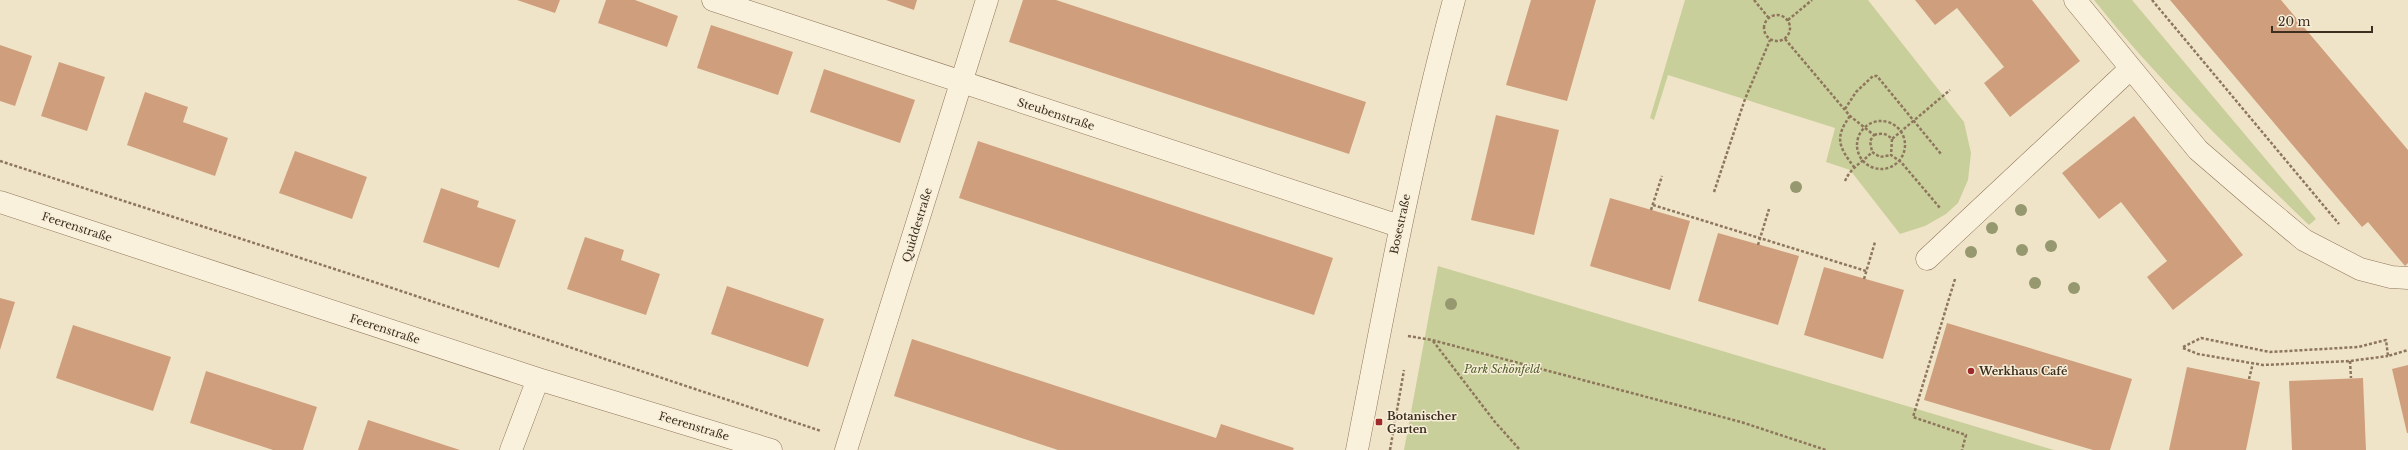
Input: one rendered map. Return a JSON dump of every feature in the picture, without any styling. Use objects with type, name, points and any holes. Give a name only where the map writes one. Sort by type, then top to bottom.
[{"type":"street","name":"Steubenstraße","points":[[713,0],[961,83],[1399,226]]},
{"type":"street","name":"Quiddestraße","points":[[848,445],[987,0]]},
{"type":"street","name":"Bosestraße","points":[[1357,450],[1399,226],[1433,76],[1454,0]]},
{"type":"street","points":[[2075,0],[2130,69],[2198,150],[2304,240],[2360,269],[2391,277],[2408,278]]},
{"type":"street","points":[[1927,259],[2130,69]]},
{"type":"street","name":"Feerenstraße","points":[[0,202],[538,379],[772,450]]},
{"type":"street","points":[[510,450],[538,379]]},
{"type":"path","points":[[1754,0],[1768,17]]},
{"type":"path","points":[[1788,20],[1812,0]]},
{"type":"path","points":[[2152,0],[2340,226]]},
{"type":"path","points":[[1775,13],[1788,20],[1791,25],[1785,39],[1778,42],[1770,40],[1764,33],[1764,24],[1768,17],[1775,13]]},
{"type":"path","points":[[1785,39],[1850,116],[1874,135]]},
{"type":"path","points":[[1714,192],[1745,99],[1770,40]]},
{"type":"path","points":[[1845,109],[1856,92],[1873,76],[1877,76],[1941,154]]},
{"type":"path","points":[[1891,155],[1892,139],[1901,129],[1950,90]]},
{"type":"path","points":[[1850,116],[1840,134],[1840,142],[1842,151],[1854,168]]},
{"type":"path","points":[[1876,120],[1891,122],[1901,129],[1906,140],[1901,162],[1886,170],[1873,170],[1863,162],[1857,149],[1858,136],[1865,127],[1876,120]]},
{"type":"path","points":[[1872,152],[1870,141],[1874,135],[1880,133],[1888,134],[1892,139]]},
{"type":"path","points":[[1845,181],[1850,170],[1863,162],[1872,152]]},
{"type":"path","points":[[1872,152],[1880,156],[1891,155],[1901,162],[1941,209]]},
{"type":"path","points":[[0,161],[358,276],[848,445]]},
{"type":"path","points":[[1651,210],[1662,176]]},
{"type":"path","points":[[1653,205],[1866,271]]},
{"type":"path","points":[[1758,245],[1769,209]]},
{"type":"path","points":[[1864,279],[1875,242]]},
{"type":"path","points":[[1955,278],[1913,417],[1966,435],[1962,450]]},
{"type":"path","points":[[1408,344],[1410,336]]},
{"type":"path","points":[[2388,356],[2386,340],[2358,347],[2270,352],[2201,338],[2183,348],[2198,354],[2263,365],[2350,361],[2388,356],[2408,350]]},
{"type":"path","points":[[1520,450],[1495,422],[1432,340],[1741,422],[1826,450]]},
{"type":"path","points":[[2350,361],[2351,378]]},
{"type":"path","points":[[2249,379],[2253,363]]},
{"type":"path","points":[[1390,450],[1404,366]]},
{"type":"green space","points":[[1685,0],[1868,0],[1964,122],[1971,153],[1968,180],[1958,203],[1946,214],[1925,226],[1900,234],[1850,170],[1826,162],[1835,128],[1668,75],[1654,120],[1650,118]]},
{"type":"green space","points":[[2094,0],[2132,0],[2316,219],[2309,225],[2225,144],[2144,60]]},
{"type":"green space","name":"Park Schönfeld","points":[[1438,266],[2054,450],[1404,450]]},
{"type":"building","points":[[517,0],[560,0],[555,13]]},
{"type":"building","points":[[606,0],[635,0],[678,16],[667,47],[598,23]]},
{"type":"building","points":[[886,0],[917,0],[914,10]]},
{"type":"building","points":[[1023,0],[1056,0],[1366,102],[1349,154],[1009,42]]},
{"type":"building","points":[[1531,0],[1596,0],[1567,101],[1506,85]]},
{"type":"building","points":[[1915,0],[2032,0],[2080,61],[2010,117],[1984,83],[2004,67],[1957,8],[1935,25]]},
{"type":"building","points":[[2170,0],[2281,0],[2408,150],[2408,263],[2405,266],[2368,222],[2362,227]]},
{"type":"building","points":[[711,25],[793,52],[778,95],[697,68]]},
{"type":"building","points":[[0,45],[32,56],[15,106],[0,101]]},
{"type":"building","points":[[59,62],[105,77],[87,131],[41,116]]},
{"type":"building","points":[[824,69],[915,100],[900,143],[810,112]]},
{"type":"building","points":[[145,92],[188,107],[183,122],[228,138],[215,176],[127,145]]},
{"type":"building","points":[[1496,115],[1559,130],[1534,235],[1471,220]]},
{"type":"building","points":[[2134,116],[2243,255],[2173,310],[2147,277],[2167,261],[2121,202],[2099,219],[2062,173]]},
{"type":"building","points":[[978,141],[1333,258],[1314,315],[959,198]]},
{"type":"building","points":[[295,151],[367,177],[352,219],[279,193]]},
{"type":"building","points":[[441,188],[479,201],[477,207],[516,220],[499,268],[423,242]]},
{"type":"building","points":[[1610,198],[1690,221],[1670,290],[1590,266]]},
{"type":"building","points":[[1718,233],[1799,256],[1778,325],[1698,301]]},
{"type":"building","points":[[585,237],[624,250],[621,260],[660,274],[646,315],[567,289]]},
{"type":"building","points":[[1824,267],[1904,290],[1883,359],[1804,335]]},
{"type":"building","points":[[727,286],[824,319],[808,367],[711,334]]},
{"type":"building","points":[[0,298],[15,302],[0,350]]},
{"type":"building","points":[[1947,323],[2132,379],[2110,450],[2093,450],[1924,400]]},
{"type":"building","points":[[73,325],[171,357],[153,411],[56,378]]},
{"type":"building","points":[[912,339],[1216,438],[1221,424],[1294,448],[1293,450],[1058,450],[894,396]]},
{"type":"building","points":[[2408,365],[2408,433],[2407,433],[2392,369]]},
{"type":"building","points":[[2187,367],[2260,382],[2246,450],[2169,450]]},
{"type":"building","points":[[206,371],[317,407],[303,450],[273,450],[190,423]]},
{"type":"building","points":[[2363,378],[2366,450],[2292,450],[2289,381]]},
{"type":"building","points":[[368,420],[460,450],[358,450]]},
{"type":"place","name":"Werkhaus Café","points":[[1971,371]]},
{"type":"place","name":"Botanischer Garten","points":[[1379,422]]}]
